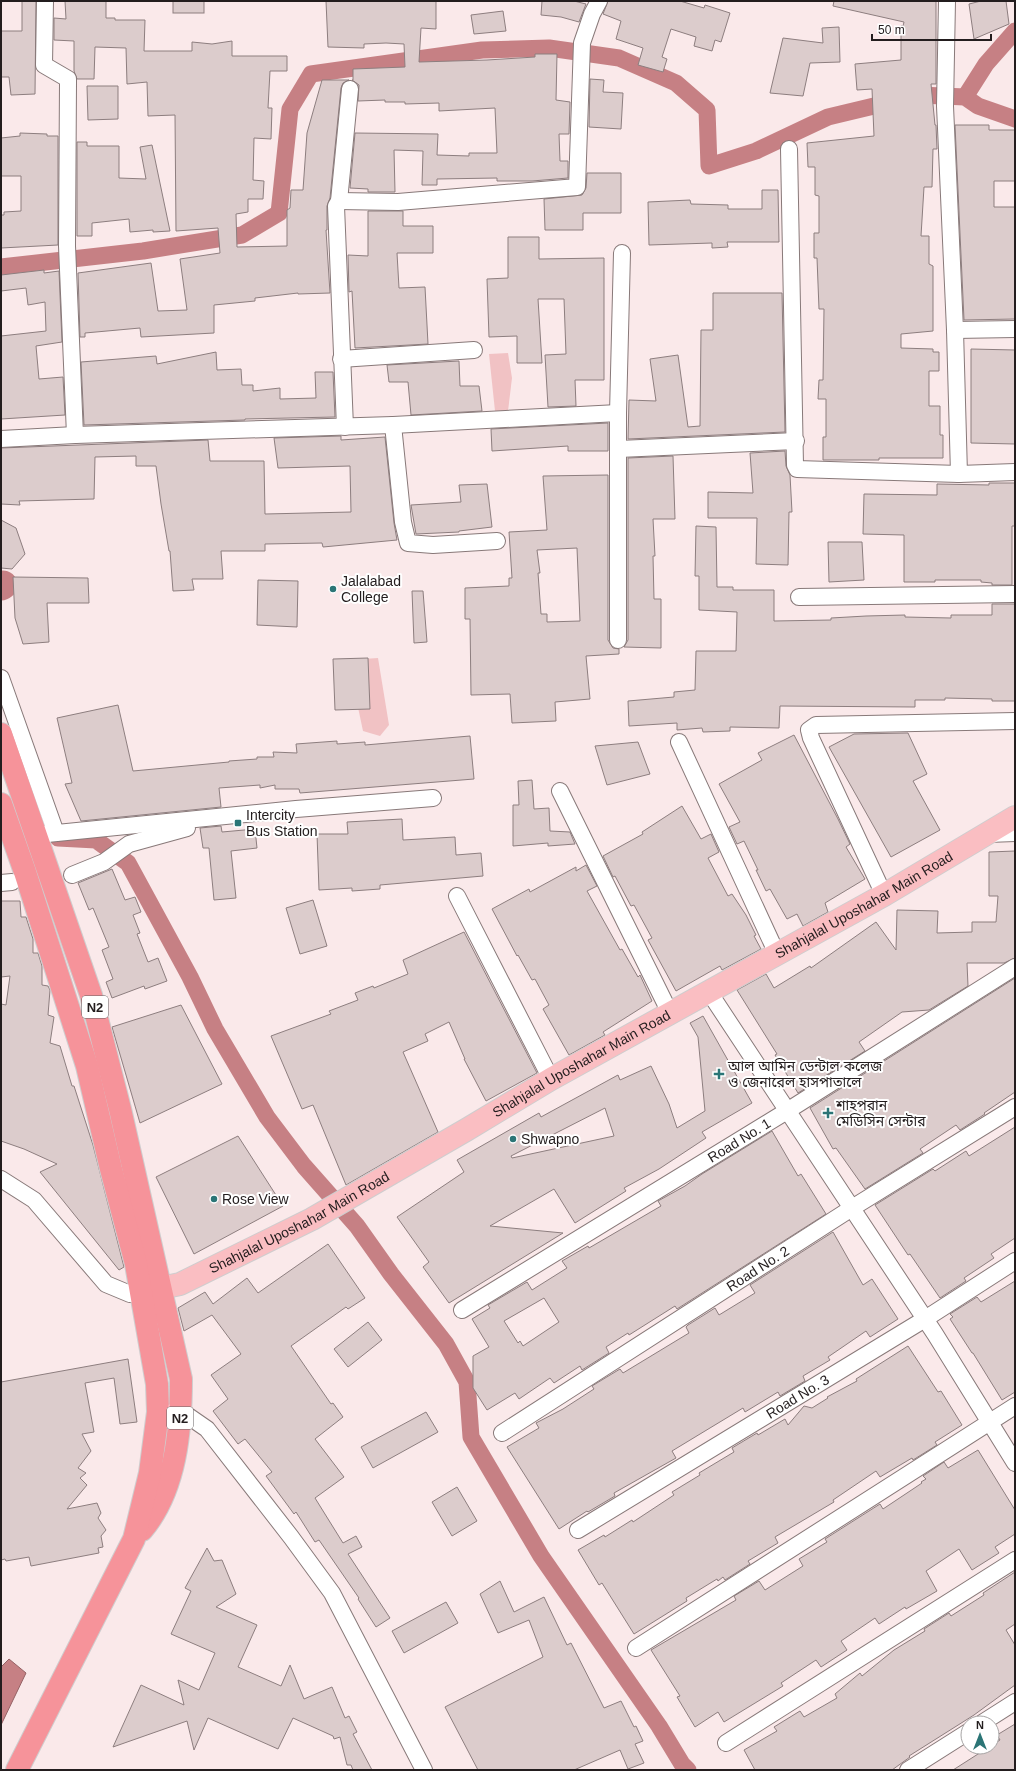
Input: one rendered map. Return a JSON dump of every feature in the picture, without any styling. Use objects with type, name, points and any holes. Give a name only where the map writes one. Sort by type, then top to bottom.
[{"type":"highway","name":"N2","points":[[1,734],[46,834],[92,995],[151,1290],[181,1380],[181,1411],[175,1454],[164,1494],[150,1521],[134,1539]]},
{"type":"highway","name":"N2","points":[[1,804],[28,880],[87,1066],[110,1169],[136,1264],[151,1290],[158,1412],[150,1473],[134,1539],[17,1770]]},
{"type":"main road","name":"Shahjalal Uposhahar Main Road","points":[[151,1290],[180,1284],[312,1219],[551,1079],[884,895],[1015,817]]},
{"type":"street","points":[[45,1],[44,64],[46,67],[68,79],[67,246],[75,435]]},
{"type":"street","points":[[339,201],[412,201],[577,187],[582,43],[592,14],[599,1]]},
{"type":"street","points":[[947,1],[945,106],[955,330],[958,474]]},
{"type":"street","points":[[345,427],[341,359],[336,206],[339,201],[350,89]]},
{"type":"street","points":[[789,149],[796,441],[795,465],[797,469],[800,471],[958,474],[1015,472]]},
{"type":"street","points":[[618,640],[618,413],[622,252]]},
{"type":"street","points":[[955,330],[1015,329]]},
{"type":"street","points":[[341,359],[474,350]]},
{"type":"street","points":[[1,439],[75,435],[393,425],[618,413]]},
{"type":"street","points":[[393,425],[403,522],[408,543],[432,545],[497,541]]},
{"type":"street","points":[[619,449],[796,441]]},
{"type":"street","points":[[799,597],[1015,594]]},
{"type":"street","points":[[1,678],[46,834],[296,809],[433,798]]},
{"type":"street","points":[[884,895],[811,738],[810,730],[816,725],[1015,721]]},
{"type":"street","points":[[679,742],[777,954]]},
{"type":"street","points":[[560,791],[670,1013]]},
{"type":"street","points":[[72,875],[104,862],[129,844],[207,823],[279,818],[296,809]]},
{"type":"street","points":[[987,834],[1015,833]]},
{"type":"street","points":[[457,896],[551,1079]]},
{"type":"street","name":"Road No. 1","points":[[462,1310],[787,1111],[1015,967]]},
{"type":"street","points":[[709,992],[925,1319],[1015,1463]]},
{"type":"street","name":"Road No. 2","points":[[502,1433],[852,1208],[1015,1107]]},
{"type":"street","points":[[1,1180],[34,1200],[106,1284],[130,1294],[151,1290]]},
{"type":"street","name":"Road No. 3","points":[[578,1530],[925,1319],[1015,1261]]},
{"type":"street","points":[[636,1648],[1015,1406]]},
{"type":"street","points":[[158,1412],[181,1411],[207,1429],[291,1537],[332,1593],[424,1770]]},
{"type":"street","points":[[726,1743],[1015,1560]]},
{"type":"street","points":[[995,1715],[1015,1702]]},
{"type":"street","points":[[908,1770],[960,1737]]},
{"type":"shaded area","points":[[508,353],[512,378],[508,411],[495,411],[489,354]]},
{"type":"shaded area","points":[[378,658],[389,725],[380,736],[363,731],[348,660]]},
{"type":"shaded area","points":[[9,1659],[26,1673],[1,1725],[1,1667]]},
{"type":"building","points":[[22,1],[36,1],[35,94],[11,95],[9,77],[1,77],[1,31],[22,31]]},
{"type":"building","points":[[65,1],[106,1],[106,18],[115,18],[115,20],[145,20],[144,51],[192,51],[192,42],[212,44],[232,41],[232,56],[287,56],[287,71],[270,71],[268,108],[272,108],[271,139],[254,138],[253,180],[264,181],[263,199],[248,199],[248,212],[236,214],[237,247],[287,246],[287,210],[290,208],[291,190],[303,190],[307,133],[322,80],[349,80],[343,83],[341,88],[330,198],[327,206],[326,230],[330,293],[298,293],[255,298],[255,301],[214,305],[214,333],[141,337],[140,328],[85,333],[85,337],[80,337],[78,273],[151,263],[158,311],[187,310],[180,259],[220,253],[218,228],[176,231],[175,115],[148,116],[147,82],[127,84],[126,48],[95,47],[94,79],[77,79],[74,71],[74,41],[54,40],[54,18],[66,19]]},
{"type":"building","points":[[173,1],[204,1],[204,13],[173,13]]},
{"type":"building","points":[[326,1],[436,1],[436,29],[421,28],[419,62],[487,60],[535,57],[535,54],[557,54],[556,100],[570,102],[569,134],[559,134],[560,161],[568,161],[568,178],[532,181],[497,181],[497,178],[437,179],[437,185],[422,185],[423,151],[394,150],[395,192],[368,192],[368,189],[350,188],[355,133],[438,134],[437,155],[469,156],[469,153],[497,153],[495,108],[439,111],[439,103],[405,104],[405,102],[385,102],[385,100],[358,101],[359,85],[352,80],[353,69],[405,67],[404,44],[364,44],[364,48],[328,47]]},
{"type":"building","points":[[542,1],[574,1],[586,4],[579,22],[561,17],[541,15]]},
{"type":"building","points":[[608,1],[680,1],[704,8],[705,5],[730,13],[721,42],[715,40],[712,51],[694,46],[696,37],[671,29],[662,57],[667,59],[663,72],[638,65],[643,48],[616,39],[621,21],[603,14]]},
{"type":"building","points":[[834,1],[936,1],[936,84],[931,84],[936,125],[937,149],[933,149],[932,187],[924,187],[921,236],[929,236],[929,264],[933,266],[933,331],[901,334],[901,348],[933,349],[933,352],[939,352],[939,371],[929,371],[929,406],[940,406],[940,435],[943,435],[943,458],[823,460],[823,437],[826,437],[826,399],[818,399],[819,380],[823,380],[824,309],[819,309],[817,258],[814,258],[814,233],[819,233],[819,196],[815,195],[815,167],[808,167],[807,143],[874,136],[872,89],[857,90],[855,64],[901,60],[901,26],[903,26],[904,22],[833,6]]},
{"type":"building","points":[[981,1],[1006,1],[1009,24],[974,39],[969,4]]},
{"type":"building","points":[[503,11],[506,31],[474,34],[471,15]]},
{"type":"building","points":[[839,27],[840,62],[810,63],[803,96],[770,93],[783,38],[823,43],[822,28]]},
{"type":"building","points":[[590,79],[604,80],[603,92],[623,93],[621,129],[589,127]]},
{"type":"building","points":[[87,86],[118,86],[118,119],[88,120]]},
{"type":"building","points":[[955,125],[989,125],[989,130],[1015,130],[1015,181],[994,181],[994,207],[1015,207],[1015,319],[964,320]]},
{"type":"building","points":[[20,133],[58,136],[58,245],[1,248],[1,215],[4,215],[4,212],[21,211],[21,176],[1,176],[1,138],[20,136]]},
{"type":"building","points":[[77,142],[87,142],[87,146],[119,146],[119,178],[146,179],[140,147],[152,145],[170,231],[153,232],[153,230],[130,232],[129,219],[92,223],[92,236],[77,236]]},
{"type":"building","points":[[587,173],[621,173],[621,213],[583,213],[583,230],[545,230],[544,199],[582,195],[586,188]]},
{"type":"building","points":[[762,190],[778,190],[779,242],[727,242],[728,247],[712,248],[712,243],[649,245],[648,202],[690,200],[691,204],[728,205],[728,209],[762,209]]},
{"type":"building","points":[[368,211],[403,211],[403,226],[433,226],[433,253],[397,253],[399,288],[425,287],[428,344],[355,348],[352,291],[349,292],[348,255],[368,256]]},
{"type":"building","points":[[508,237],[539,237],[539,259],[604,258],[604,380],[575,380],[576,406],[548,407],[545,355],[566,354],[564,299],[538,299],[542,363],[517,363],[517,336],[489,337],[487,279],[508,278]]},
{"type":"building","points":[[44,270],[44,273],[59,271],[62,342],[36,346],[39,379],[63,377],[65,415],[1,419],[1,336],[46,331],[45,302],[28,305],[26,288],[1,291],[1,275]]},
{"type":"building","points":[[713,293],[782,293],[785,432],[628,439],[629,400],[656,401],[650,359],[678,355],[688,427],[700,426],[701,330],[713,330]]},
{"type":"building","points":[[971,349],[1015,350],[1015,444],[971,443]]},
{"type":"building","points":[[216,352],[217,370],[241,369],[242,385],[253,385],[253,391],[280,388],[280,399],[316,398],[315,372],[333,372],[335,417],[84,425],[81,362],[156,356],[157,364]]},
{"type":"building","points":[[459,361],[460,386],[479,386],[482,411],[411,415],[408,382],[389,382],[387,365]]},
{"type":"building","points":[[608,423],[608,451],[568,451],[568,446],[492,451],[491,429]]},
{"type":"building","points":[[341,436],[341,440],[385,437],[397,540],[323,547],[322,543],[265,544],[265,551],[221,551],[223,579],[192,579],[194,590],[173,591],[170,551],[161,504],[156,466],[136,466],[136,456],[95,457],[94,499],[19,501],[20,505],[1,504],[1,448],[208,440],[210,461],[264,461],[265,514],[351,512],[350,466],[278,468],[274,438]]},
{"type":"building","points":[[785,451],[786,466],[790,475],[792,512],[789,512],[788,565],[756,564],[757,518],[708,518],[708,492],[753,493],[750,453]]},
{"type":"building","points":[[673,456],[675,519],[653,519],[655,556],[653,556],[654,599],[661,599],[661,648],[624,647],[628,640],[628,458]]},
{"type":"building","points":[[608,475],[608,640],[613,648],[619,649],[619,654],[586,656],[590,699],[555,702],[556,721],[512,723],[510,694],[471,695],[470,619],[465,619],[465,588],[509,586],[509,578],[512,578],[509,532],[547,530],[543,476]],"holes":[[[577,548],[580,621],[547,622],[547,614],[541,614],[538,573],[540,573],[537,550]]]},
{"type":"building","points":[[989,483],[1015,483],[1015,526],[1012,526],[1012,585],[992,585],[992,583],[981,582],[981,580],[904,582],[904,535],[863,534],[864,494],[937,495],[937,484],[989,485]]},
{"type":"building","points":[[487,484],[492,527],[459,532],[416,534],[411,505],[461,502],[459,485]]},
{"type":"building","points":[[1,520],[16,528],[25,554],[12,569],[1,568]]},
{"type":"building","points":[[696,526],[716,527],[717,587],[733,587],[733,590],[774,590],[774,621],[831,620],[831,618],[905,615],[905,617],[951,618],[951,615],[992,615],[992,604],[1015,604],[1015,701],[945,698],[945,700],[915,700],[915,707],[780,706],[779,728],[730,727],[730,731],[703,732],[702,728],[677,730],[677,723],[629,726],[628,701],[674,697],[674,692],[695,690],[696,651],[736,651],[737,612],[699,610],[699,576],[695,576]]},
{"type":"building","points":[[828,542],[862,542],[864,580],[829,582]]},
{"type":"building","points":[[13,577],[88,578],[89,603],[47,603],[49,642],[23,644],[15,618]]},
{"type":"building","points":[[258,580],[298,581],[297,627],[257,625]]},
{"type":"building","points":[[412,591],[423,591],[427,642],[414,643]]},
{"type":"building","points":[[368,658],[370,709],[335,710],[333,659]]},
{"type":"building","points":[[118,705],[133,771],[257,759],[257,757],[274,757],[273,752],[297,753],[296,744],[337,741],[337,744],[365,742],[365,745],[470,736],[474,779],[300,793],[299,789],[275,789],[275,785],[260,788],[260,785],[219,788],[221,807],[81,821],[65,784],[72,783],[57,718]]},
{"type":"building","points":[[908,733],[927,774],[913,781],[940,830],[891,857],[829,747],[854,734]]},
{"type":"building","points":[[794,735],[850,844],[846,847],[865,879],[825,903],[828,912],[803,926],[797,914],[787,919],[770,889],[766,891],[744,841],[737,844],[729,827],[740,822],[719,784],[762,760],[758,753]]},
{"type":"building","points":[[638,742],[650,774],[607,785],[595,746]]},
{"type":"building","points":[[532,780],[534,809],[549,808],[550,831],[570,832],[575,844],[548,846],[548,843],[513,846],[513,805],[519,805],[518,781]]},
{"type":"building","points":[[682,806],[701,839],[711,834],[719,852],[708,858],[728,896],[732,894],[746,915],[761,949],[722,970],[720,966],[676,991],[648,940],[652,938],[634,905],[631,906],[615,876],[613,877],[603,856],[643,834],[642,832]]},
{"type":"building","points":[[402,819],[403,840],[455,837],[456,855],[481,853],[483,876],[380,885],[380,889],[352,891],[352,888],[319,890],[317,834],[348,834],[347,822]]},
{"type":"building","points":[[221,826],[222,832],[255,829],[257,848],[231,851],[236,898],[214,900],[209,848],[203,848],[200,828]]},
{"type":"building","points":[[1015,851],[1015,958],[1004,963],[967,963],[968,986],[929,1010],[902,1012],[859,1042],[865,1051],[798,1093],[775,1055],[777,1054],[737,990],[766,974],[774,988],[810,966],[811,968],[876,922],[896,950],[897,910],[938,911],[937,933],[972,932],[972,922],[996,922],[998,896],[989,896],[989,852]]},
{"type":"building","points":[[586,865],[597,886],[587,891],[620,950],[622,949],[638,977],[640,975],[652,1001],[603,1032],[605,1035],[569,1055],[543,1009],[549,1005],[535,979],[532,980],[518,955],[517,956],[492,909],[529,889],[530,892],[576,867],[576,871]]},
{"type":"building","points":[[112,869],[125,900],[135,897],[141,912],[133,915],[140,933],[137,934],[148,962],[158,958],[167,981],[145,989],[144,986],[112,998],[106,982],[113,979],[102,950],[109,947],[93,908],[89,910],[78,883]]},
{"type":"building","points":[[313,900],[327,946],[300,954],[286,908]]},
{"type":"building","points":[[1,901],[20,901],[21,917],[26,917],[33,939],[33,953],[38,953],[42,966],[42,985],[48,986],[50,990],[48,1015],[54,1017],[50,1043],[60,1046],[72,1086],[74,1086],[93,1145],[124,1267],[119,1270],[40,1172],[57,1164],[24,1149],[1,1141],[1,1004],[6,1005],[10,976],[1,977]]},
{"type":"building","points":[[464,932],[537,1073],[486,1101],[464,1059],[449,1022],[425,1034],[428,1041],[403,1052],[438,1132],[346,1185],[313,1105],[302,1109],[271,1036],[331,1014],[329,1011],[358,1000],[355,993],[373,986],[374,988],[408,974],[403,960]]},
{"type":"building","points":[[1015,978],[1015,1092],[960,1130],[956,1125],[920,1149],[923,1153],[865,1189],[836,1148],[833,1149],[810,1108]]},
{"type":"building","points":[[181,1005],[222,1084],[140,1123],[112,1027]]},
{"type":"building","points":[[703,1016],[752,1103],[702,1132],[706,1138],[659,1169],[624,1188],[626,1191],[575,1223],[554,1189],[490,1226],[563,1233],[449,1303],[423,1267],[429,1262],[397,1217],[464,1172],[457,1160],[539,1113],[541,1117],[618,1075],[620,1080],[651,1066],[669,1104],[677,1128],[705,1111],[698,1037],[690,1023]],"holes":[[[605,1108],[614,1136],[512,1158],[511,1156]]]},
{"type":"building","points":[[1015,1127],[1015,1238],[991,1254],[994,1258],[964,1278],[966,1281],[940,1298],[910,1254],[908,1255],[875,1205],[933,1169],[935,1171],[966,1151],[969,1156]]},
{"type":"building","points":[[772,1131],[798,1176],[801,1174],[826,1214],[677,1309],[675,1306],[629,1335],[628,1333],[606,1347],[609,1353],[582,1370],[580,1366],[554,1383],[550,1378],[519,1399],[515,1393],[487,1410],[473,1388],[473,1356],[489,1347],[472,1319],[490,1308],[488,1305],[527,1282],[532,1290],[567,1268],[562,1261],[588,1246],[589,1248],[661,1206],[658,1201],[685,1186]],"holes":[[[544,1298],[559,1322],[523,1346],[520,1341],[518,1343],[504,1321]]]},
{"type":"building","points":[[238,1136],[283,1206],[194,1254],[156,1177]]},
{"type":"building","points":[[833,1232],[863,1285],[872,1279],[898,1319],[870,1337],[866,1331],[828,1357],[830,1360],[803,1376],[805,1381],[780,1396],[778,1392],[745,1412],[743,1408],[672,1451],[676,1458],[614,1493],[615,1496],[588,1512],[587,1511],[559,1529],[507,1447],[539,1428],[536,1423],[563,1409],[594,1389],[592,1386],[620,1369],[623,1373],[689,1333],[686,1327],[688,1325],[715,1308],[719,1315],[755,1293],[750,1285]]},
{"type":"building","points":[[328,1244],[365,1298],[348,1309],[346,1307],[291,1346],[331,1404],[333,1403],[343,1417],[315,1439],[344,1477],[315,1498],[343,1543],[356,1536],[362,1547],[348,1554],[390,1618],[376,1627],[358,1599],[359,1598],[319,1540],[315,1542],[296,1512],[294,1514],[266,1476],[272,1472],[245,1439],[238,1444],[213,1411],[228,1399],[211,1375],[241,1354],[212,1315],[184,1331],[178,1308],[205,1292],[213,1304],[247,1278],[258,1293]]},
{"type":"building","points":[[1015,1281],[1015,1392],[1002,1400],[950,1319],[953,1317],[950,1314],[977,1297],[981,1302]]},
{"type":"building","points":[[368,1322],[382,1340],[348,1367],[334,1349]]},
{"type":"building","points":[[908,1346],[938,1392],[941,1391],[962,1425],[935,1442],[937,1445],[913,1460],[912,1458],[880,1477],[876,1471],[833,1500],[834,1502],[775,1537],[778,1543],[748,1561],[750,1564],[725,1580],[723,1577],[718,1581],[717,1579],[686,1598],[687,1601],[634,1634],[602,1583],[599,1585],[578,1550],[604,1535],[605,1537],[632,1520],[633,1522],[674,1495],[672,1492],[700,1475],[699,1473],[734,1452],[732,1448],[785,1419],[788,1425],[804,1406],[812,1408],[828,1398],[827,1397],[857,1381],[856,1379]]},
{"type":"building","points":[[128,1359],[137,1422],[120,1424],[114,1378],[85,1383],[94,1432],[82,1434],[91,1451],[78,1468],[86,1473],[80,1478],[87,1485],[67,1509],[97,1503],[101,1513],[98,1518],[106,1530],[101,1536],[103,1547],[98,1548],[99,1553],[31,1566],[29,1557],[6,1561],[5,1559],[1,1560],[1,1382]]},
{"type":"building","points":[[426,1412],[438,1432],[373,1468],[361,1447]]},
{"type":"building","points":[[978,1450],[1015,1510],[1015,1534],[995,1547],[999,1553],[972,1570],[959,1549],[926,1571],[937,1591],[906,1609],[905,1607],[879,1624],[875,1618],[841,1641],[847,1650],[821,1667],[816,1660],[781,1683],[783,1686],[724,1722],[718,1712],[695,1727],[677,1697],[680,1696],[651,1650],[736,1600],[734,1596],[759,1581],[765,1590],[803,1566],[799,1559],[827,1542],[825,1539],[880,1504],[883,1509],[922,1483],[921,1482],[926,1479],[923,1476],[944,1462],[948,1468]]},
{"type":"building","points":[[457,1487],[477,1521],[452,1536],[432,1502]]},
{"type":"building","points":[[207,1548],[214,1561],[222,1560],[236,1594],[216,1607],[257,1625],[238,1667],[281,1686],[290,1665],[304,1699],[332,1687],[345,1718],[349,1716],[357,1732],[353,1734],[372,1770],[353,1770],[351,1765],[347,1765],[340,1737],[334,1739],[333,1736],[293,1718],[278,1749],[208,1718],[194,1750],[187,1721],[113,1747],[141,1685],[184,1705],[178,1680],[199,1690],[215,1653],[171,1634],[191,1591],[185,1588]]},
{"type":"building","points":[[1015,1572],[1015,1624],[1006,1630],[1015,1645],[1015,1685],[974,1715],[960,1715],[960,1724],[909,1756],[910,1757],[892,1770],[755,1770],[744,1750],[777,1731],[774,1727],[800,1711],[804,1717],[837,1698],[835,1694],[860,1673],[862,1676],[894,1650],[925,1631],[924,1629],[949,1613],[951,1616],[984,1595],[983,1593]]},
{"type":"building","points":[[500,1581],[514,1612],[544,1597],[567,1645],[571,1643],[604,1708],[621,1701],[643,1741],[635,1744],[644,1763],[628,1769],[620,1750],[574,1770],[478,1770],[445,1707],[543,1657],[529,1620],[498,1633],[480,1594]]},
{"type":"building","points":[[446,1602],[458,1623],[404,1653],[392,1631]]},
{"type":"building","points":[[1015,1724],[1015,1770],[953,1770],[976,1755],[1000,1755],[1000,1733]]},
{"type":"waterway","points":[[965,97],[986,64],[1015,31]]},
{"type":"waterway","points":[[1,267],[143,251],[242,235],[279,213],[290,109],[311,74],[482,50],[549,48],[619,58],[676,83],[707,110],[709,166],[756,151],[828,117],[920,95],[965,97],[978,106],[1015,119]]},
{"type":"waterway","points":[[58,838],[96,840],[128,863],[190,977],[215,1029],[267,1117],[304,1166],[357,1226],[391,1274],[446,1344],[467,1382],[471,1437],[541,1556],[659,1726],[682,1764],[688,1770]]},
{"type":"place","name":"Jalalabad College","points":[[333,589]]},
{"type":"place","name":"Intercity Bus Station","points":[[238,823]]},
{"type":"place","name":"আল আমিন ডেন্টাল কলেজ ও জেনারেল হাসপাতালে","points":[[719,1074]]},
{"type":"place","name":"শাহপরান মেডিসিন সেন্টার","points":[[828,1113]]},
{"type":"place","name":"Shwapno","points":[[513,1139]]},
{"type":"place","name":"Rose View","points":[[214,1199]]}]
